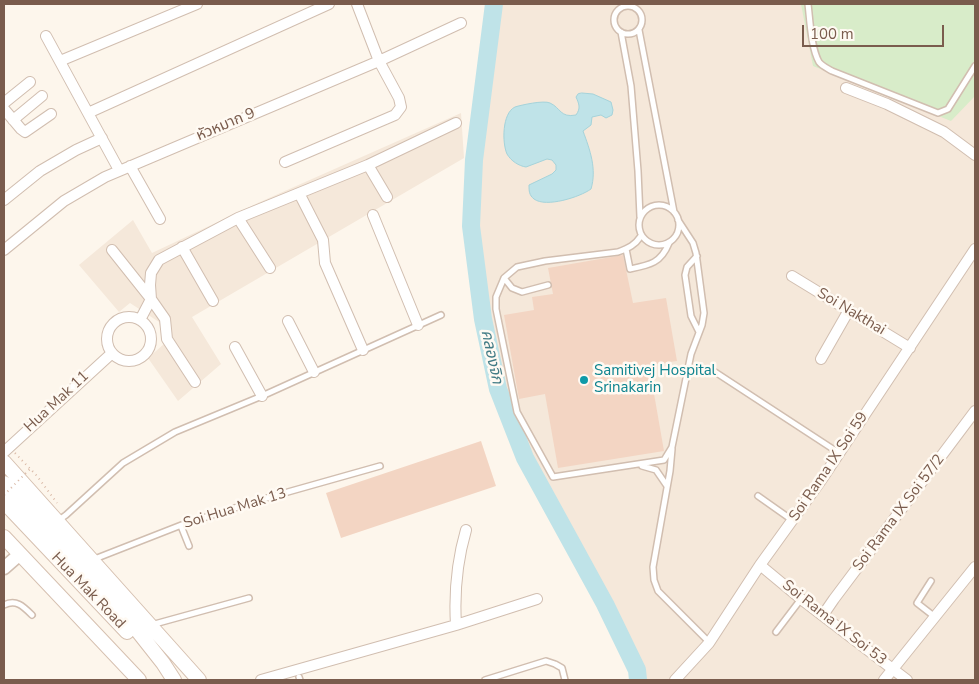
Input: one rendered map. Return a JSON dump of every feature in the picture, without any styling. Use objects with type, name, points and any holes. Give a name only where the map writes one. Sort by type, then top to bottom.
[{"type":"main road","points":[[4,462],[61,518],[92,560],[199,680]]},
{"type":"main road","points":[[4,483],[133,624],[174,680]]},
{"type":"main road","name":"Hua Mak Road","points":[[4,502],[174,680]]},
{"type":"main road","name":"Hua Mak Road","points":[[4,537],[139,680]]},
{"type":"street","points":[[60,61],[197,4]]},
{"type":"street","points":[[88,113],[328,4]]},
{"type":"street","points":[[285,162],[399,112],[401,107],[399,98],[379,60],[357,4]]},
{"type":"street","name":"หัวหมาก 9","points":[[4,250],[64,201],[119,170],[379,60],[461,23]]},
{"type":"street","points":[[46,36],[119,170]]},
{"type":"street","points":[[4,103],[30,82]]},
{"type":"street","points":[[846,88],[887,104],[944,132],[975,156]]},
{"type":"street","points":[[13,120],[42,96]]},
{"type":"street","points":[[4,109],[25,132],[51,114]]},
{"type":"street","points":[[140,320],[151,299],[150,285],[152,273],[160,260],[238,218],[368,165],[456,123]]},
{"type":"street","points":[[4,200],[40,171],[76,150],[102,138]]},
{"type":"street","points":[[368,165],[387,197]]},
{"type":"street","points":[[130,166],[160,219]]},
{"type":"street","points":[[299,193],[323,240],[324,263],[363,350]]},
{"type":"street","points":[[373,215],[418,325]]},
{"type":"street","points":[[238,218],[270,268]]},
{"type":"street","points":[[182,247],[213,301]]},
{"type":"street","name":"Soi Rama IX Soi 59","points":[[676,680],[709,643],[760,565],[793,520],[910,348],[975,248]]},
{"type":"street","points":[[112,250],[151,299],[165,320],[167,339],[195,382]]},
{"type":"street","name":"Soi Nakthai","points":[[792,276],[910,348]]},
{"type":"street","points":[[821,359],[849,310]]},
{"type":"street","points":[[124,317],[140,320],[149,330],[151,337],[151,344],[144,356],[131,362],[111,354],[106,339],[111,325],[124,317]]},
{"type":"street","points":[[288,321],[314,372]]},
{"type":"street","points":[[236,347],[262,396]]},
{"type":"street","name":"Hua Mak 11","points":[[4,452],[111,354]]},
{"type":"street","name":"Soi Rama IX Soi 57/2","points":[[823,615],[975,410]]},
{"type":"street","points":[[456,625],[455,592],[461,548],[466,530]]},
{"type":"street","points":[[4,568],[20,554]]},
{"type":"street","name":"Soi Rama IX Soi 53","points":[[760,565],[907,680]]},
{"type":"street","points":[[884,680],[975,567]]},
{"type":"street","points":[[261,680],[456,625],[537,598]]},
{"type":"lane","points":[[617,4],[619,10],[615,22],[621,32],[631,86],[638,171],[639,230],[645,241],[657,246],[668,243]]},
{"type":"lane","points":[[808,4],[814,48],[818,60],[823,66],[938,113],[948,109],[975,66]]},
{"type":"lane","points":[[619,10],[633,6],[642,17],[639,30],[674,212],[694,243],[704,313],[691,354],[672,448],[653,567],[654,580],[658,591],[709,643]]},
{"type":"lane","points":[[621,32],[632,34],[639,30]]},
{"type":"lane","points":[[640,218],[649,208],[656,205],[662,205],[674,212]]},
{"type":"lane","points":[[626,250],[630,269],[655,262],[664,254],[668,243],[678,233],[678,220]]},
{"type":"lane","points":[[642,236],[636,244],[626,250],[545,261],[517,267],[504,278],[496,297],[496,309],[517,412],[554,477],[664,460],[672,448]]},
{"type":"lane","points":[[697,256],[687,268],[685,275],[691,316],[699,332]]},
{"type":"lane","points":[[504,278],[512,288],[522,292],[548,285]]},
{"type":"lane","points":[[61,518],[123,463],[175,432],[262,396],[441,315]]},
{"type":"lane","points":[[712,370],[839,453]]},
{"type":"lane","points":[[638,465],[656,470],[667,486]]},
{"type":"lane","name":"Soi Hua Mak 13","points":[[92,560],[181,526],[263,499],[380,466]]},
{"type":"lane","points":[[758,496],[793,520]]},
{"type":"lane","points":[[181,526],[189,546]]},
{"type":"lane","points":[[931,581],[917,603],[935,617]]},
{"type":"lane","points":[[151,625],[249,598]]},
{"type":"lane","points":[[776,632],[801,598]]},
{"type":"lane","points":[[4,605],[10,602],[19,603],[32,615]]},
{"type":"lane","points":[[485,680],[546,661],[562,668],[565,680]]},
{"type":"path","points":[[24,462],[61,518]]},
{"type":"path","points":[[4,495],[30,469]]},
{"type":"shaded area","points":[[487,4],[975,4],[975,680],[632,680],[630,672],[599,608],[518,461],[491,391],[476,320],[464,226],[467,159]]},
{"type":"shaded area","points":[[461,113],[464,158],[192,317],[221,364],[178,401],[148,358],[164,344],[159,322],[130,303],[119,312],[79,265],[133,220],[152,253],[260,202]]},
{"type":"green space","points":[[801,4],[975,4],[975,96],[951,121],[813,66]]},
{"type":"water","points":[[582,93],[593,94],[611,102],[613,110],[612,115],[606,118],[601,115],[592,117],[591,125],[583,131],[593,167],[591,189],[579,195],[554,202],[534,199],[529,191],[529,185],[552,174],[556,170],[556,165],[552,160],[547,159],[526,167],[511,159],[507,154],[504,143],[505,122],[508,115],[515,107],[547,102],[554,105],[564,114],[576,115],[579,106],[576,97]]},
{"type":"building","name":"Samitivej Hospital Srinakarin","points":[[623,255],[633,303],[666,298],[677,361],[649,365],[664,451],[558,468],[545,394],[519,399],[504,315],[534,310],[532,297],[553,294],[548,268]]},
{"type":"building","points":[[481,441],[496,486],[341,538],[326,493]]},
{"type":"waterway","name":"คลองจิก","points":[[494,4],[474,160],[471,226],[483,319],[498,389],[525,458],[605,604],[637,670],[638,680]]},
{"type":"place","name":"Samitivej Hospital Srinakarin","points":[[584,380]]}]
